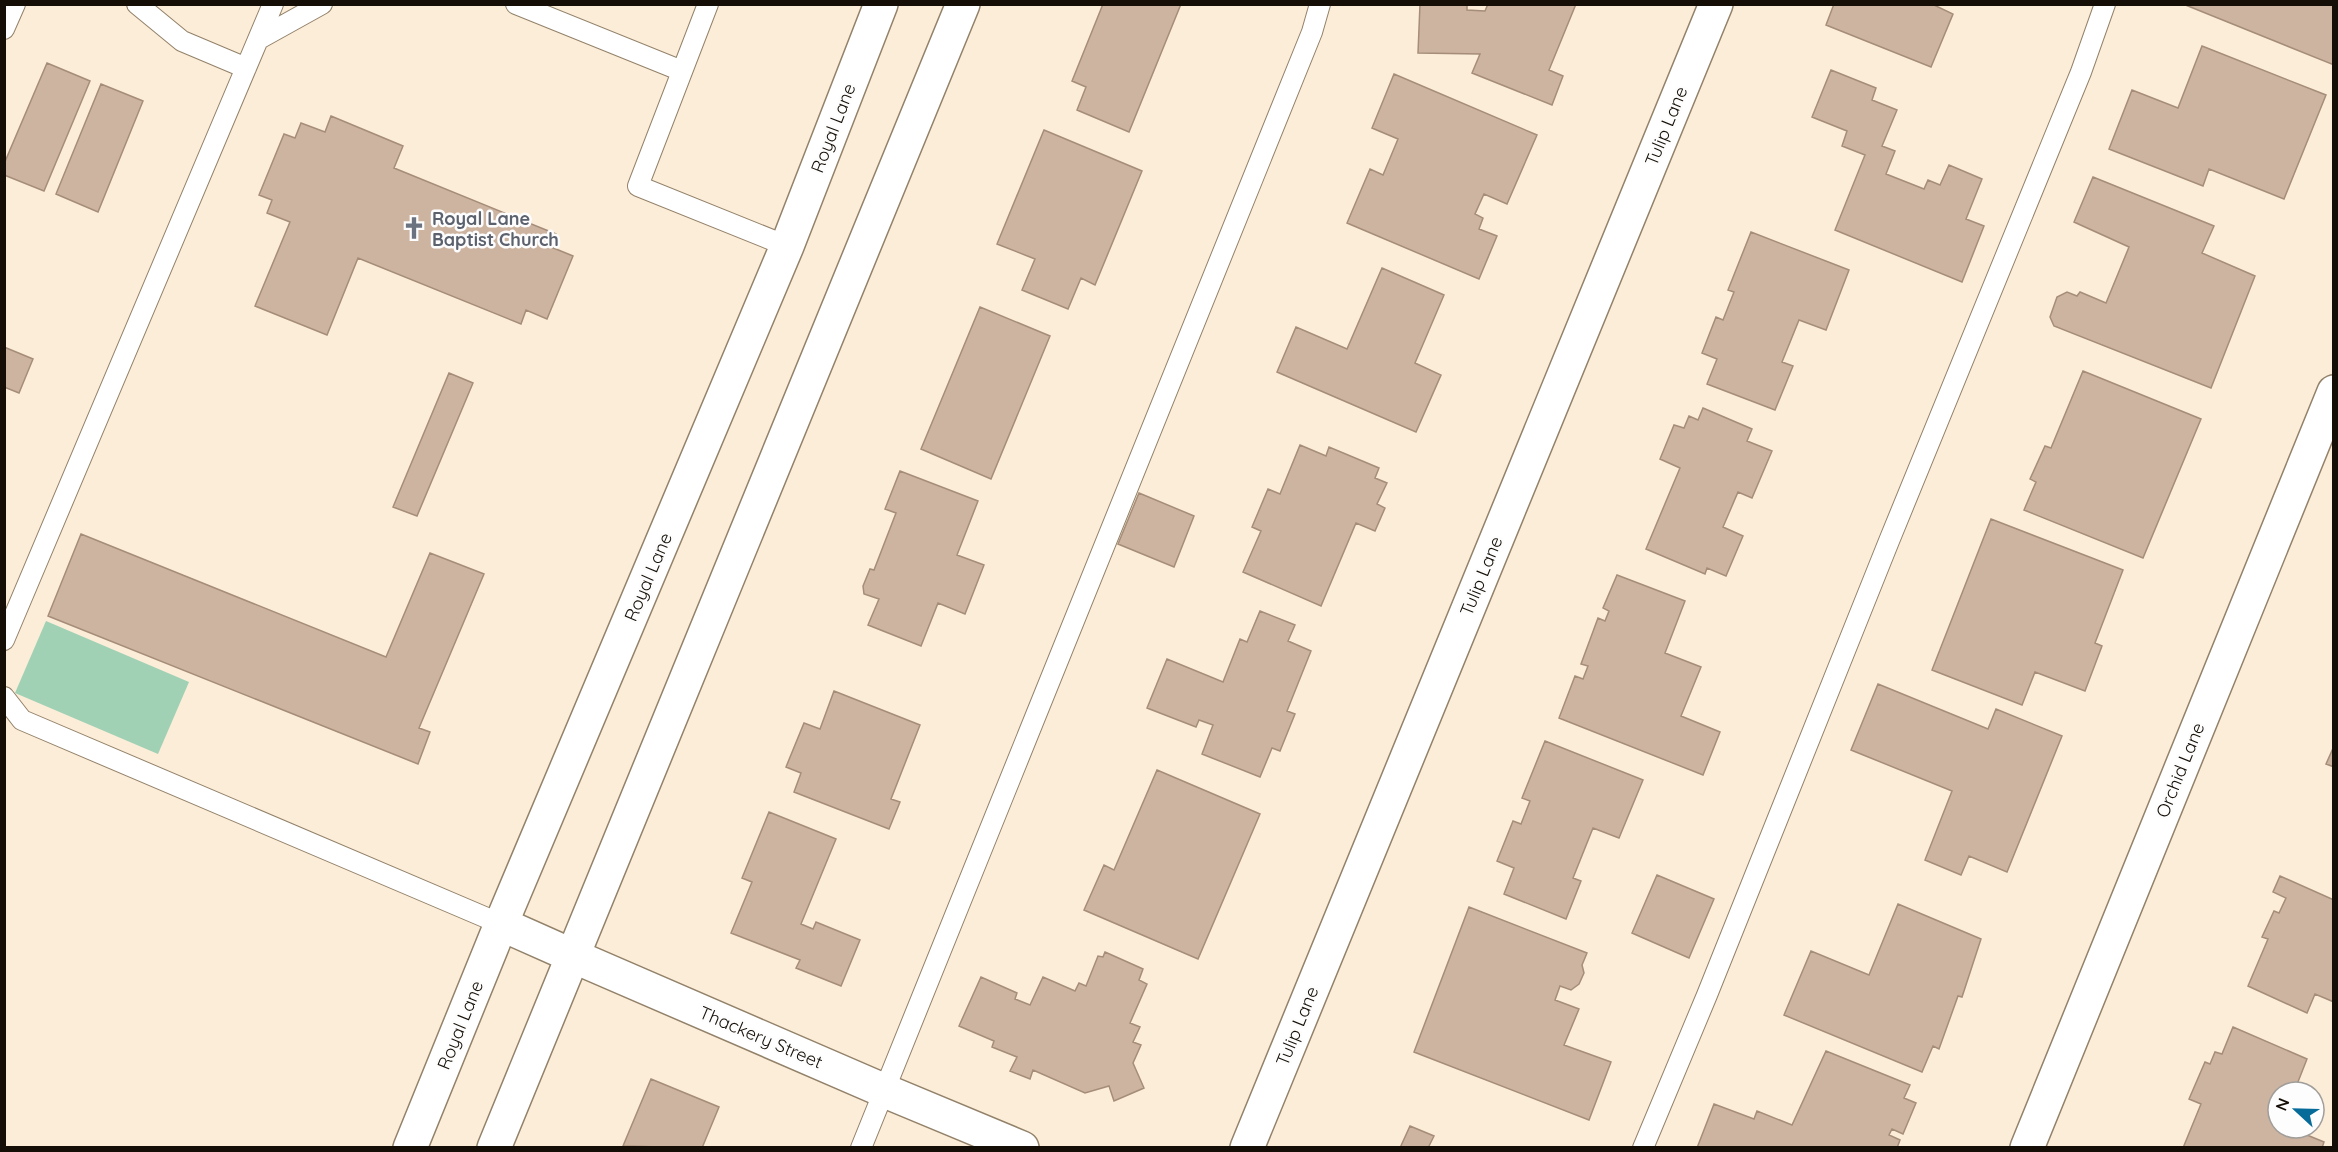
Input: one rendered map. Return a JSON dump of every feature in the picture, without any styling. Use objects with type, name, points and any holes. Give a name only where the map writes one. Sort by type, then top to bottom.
[{"type":"street","name":"Royal Lane","points":[[410,1148],[501,924],[787,246],[881,4]]},
{"type":"street","points":[[494,1148],[963,4]]},
{"type":"street","name":"Tulip Lane","points":[[1247,1148],[1716,4]]},
{"type":"street","name":"Orchid Lane","points":[[2027,1148],[2334,392]]},
{"type":"street","name":"Thackery Street","points":[[501,924],[1022,1148]]},
{"type":"lane","points":[[4,29],[15,4]]},
{"type":"lane","points":[[138,4],[182,41],[246,68]]},
{"type":"lane","points":[[4,640],[273,4]]},
{"type":"lane","points":[[259,39],[322,4]]},
{"type":"lane","points":[[516,4],[682,71]]},
{"type":"lane","points":[[708,4],[638,186],[787,246]]},
{"type":"lane","points":[[861,1148],[1308,43],[1320,4]]},
{"type":"lane","points":[[1643,1148],[2072,93],[2105,4]]},
{"type":"lane","points":[[4,697],[22,720],[501,924]]},
{"type":"green space","points":[[46,621],[189,682],[158,754],[15,693]]},
{"type":"building","points":[[1103,4],[1181,4],[1129,132],[1077,110],[1086,87],[1072,81]]},
{"type":"building","points":[[1420,4],[1467,4],[1467,10],[1485,11],[1488,4],[1576,4],[1549,70],[1563,76],[1552,105],[1472,73],[1480,54],[1418,53]]},
{"type":"building","points":[[1834,4],[1932,4],[1953,14],[1931,67],[1826,25]]},
{"type":"building","points":[[2183,4],[2334,4],[2334,65]]},
{"type":"building","points":[[2202,46],[2326,95],[2284,199],[2209,169],[2203,186],[2109,149],[2132,90],[2178,108]]},
{"type":"building","points":[[47,63],[90,81],[44,191],[4,175],[4,164]]},
{"type":"building","points":[[1831,70],[1876,88],[1872,100],[1897,110],[1882,146],[1895,151],[1886,174],[1924,189],[1928,180],[1940,185],[1949,165],[1982,179],[1966,219],[1984,226],[1962,282],[1835,230],[1865,155],[1842,146],[1847,131],[1812,117]]},
{"type":"building","points":[[1394,74],[1537,135],[1507,204],[1484,194],[1475,214],[1483,218],[1479,229],[1497,236],[1479,279],[1347,223],[1370,169],[1383,175],[1398,139],[1372,128]]},
{"type":"building","points":[[101,84],[143,101],[98,212],[56,194]]},
{"type":"building","name":"Royal Lane Baptist Church","points":[[331,116],[403,146],[394,168],[556,234],[551,247],[573,256],[547,319],[526,310],[521,324],[358,258],[327,335],[255,306],[290,222],[267,213],[272,200],[259,195],[284,134],[295,138],[301,123],[325,132]]},
{"type":"building","points":[[1044,130],[1142,171],[1095,285],[1081,278],[1068,309],[1022,290],[1035,259],[997,244]]},
{"type":"building","points":[[2093,177],[2214,226],[2202,253],[2255,276],[2211,388],[2054,326],[2050,317],[2057,297],[2067,292],[2077,296],[2080,292],[2106,303],[2129,247],[2074,222]]},
{"type":"building","points":[[1751,232],[1849,270],[1826,330],[1799,320],[1782,362],[1793,366],[1775,410],[1707,384],[1717,359],[1702,353],[1716,317],[1723,320],[1734,292],[1728,290]]},
{"type":"building","points":[[1382,268],[1444,295],[1415,363],[1441,375],[1416,432],[1277,372],[1296,327],[1347,349]]},
{"type":"building","points":[[980,307],[1050,336],[991,479],[921,449]]},
{"type":"building","points":[[4,347],[33,359],[19,393],[4,387]]},
{"type":"building","points":[[2083,371],[2201,419],[2143,558],[2024,510],[2036,482],[2030,479],[2045,446],[2051,448]]},
{"type":"building","points":[[449,373],[473,383],[417,516],[393,507]]},
{"type":"building","points":[[1703,408],[1752,429],[1747,441],[1772,451],[1752,498],[1738,492],[1723,527],[1743,536],[1726,576],[1707,568],[1705,574],[1646,549],[1680,468],[1660,459],[1674,425],[1684,428],[1689,416],[1698,420]]},
{"type":"building","points":[[1300,445],[1326,456],[1329,447],[1379,468],[1375,478],[1387,483],[1377,504],[1385,508],[1375,531],[1356,523],[1321,606],[1243,572],[1261,531],[1252,527],[1268,489],[1280,494]]},
{"type":"building","points":[[900,471],[978,501],[957,555],[984,565],[965,614],[938,603],[921,646],[868,625],[879,599],[864,594],[863,586],[870,569],[874,570],[896,513],[885,509]]},
{"type":"building","points":[[1139,493],[1194,516],[1174,567],[1118,544]]},
{"type":"building","points":[[1991,519],[2123,570],[2095,643],[2102,646],[2085,691],[2035,672],[2022,705],[1932,670]]},
{"type":"building","points":[[81,534],[386,657],[430,553],[484,574],[419,728],[430,732],[418,764],[48,616]]},
{"type":"building","points":[[1617,575],[1685,601],[1665,653],[1701,667],[1681,716],[1720,732],[1703,775],[1559,718],[1575,676],[1583,679],[1588,666],[1581,664],[1598,618],[1605,621],[1609,611],[1603,608]]},
{"type":"building","points":[[1260,611],[1295,625],[1288,641],[1311,651],[1287,711],[1295,714],[1280,751],[1272,748],[1260,777],[1202,754],[1213,725],[1199,720],[1196,727],[1147,708],[1167,659],[1223,682],[1240,639],[1247,642]]},
{"type":"building","points":[[1878,684],[1988,729],[1996,709],[2062,736],[2007,872],[1969,856],[1961,875],[1925,860],[1952,791],[1851,750]]},
{"type":"building","points":[[834,691],[920,725],[891,799],[900,802],[889,829],[794,792],[801,773],[786,767],[804,723],[820,729]]},
{"type":"building","points":[[1545,741],[1643,780],[1619,838],[1593,828],[1573,878],[1581,881],[1566,919],[1504,894],[1514,868],[1497,861],[1513,821],[1521,824],[1530,801],[1522,798]]},
{"type":"building","points":[[2334,746],[2334,767],[2326,764]]},
{"type":"building","points":[[1157,770],[1260,814],[1198,959],[1084,910],[1104,865],[1114,870]]},
{"type":"building","points":[[769,812],[836,839],[801,924],[813,929],[816,922],[860,940],[841,986],[796,968],[800,960],[731,933],[752,882],[742,878]]},
{"type":"building","points":[[1657,875],[1714,899],[1689,958],[1632,933]]},
{"type":"building","points":[[2280,876],[2334,900],[2334,1002],[2315,994],[2307,1013],[2248,986],[2268,939],[2262,937],[2274,911],[2279,913],[2286,898],[2273,892]]},
{"type":"building","points":[[1898,904],[1981,939],[1962,997],[1958,996],[1939,1049],[1933,1046],[1922,1072],[1784,1015],[1811,951],[1869,975]]},
{"type":"building","points":[[1469,907],[1587,953],[1582,965],[1584,973],[1579,984],[1571,990],[1560,986],[1555,1000],[1579,1009],[1564,1045],[1611,1062],[1589,1120],[1414,1052]]},
{"type":"building","points":[[1105,952],[1143,969],[1139,980],[1147,984],[1130,1023],[1140,1027],[1133,1042],[1141,1045],[1133,1063],[1144,1088],[1114,1101],[1109,1086],[1085,1093],[1033,1070],[1030,1079],[1010,1071],[1017,1057],[992,1047],[994,1041],[959,1026],[981,977],[1017,993],[1015,999],[1030,1005],[1043,977],[1075,991],[1079,983],[1086,986],[1098,956],[1103,957]]},
{"type":"building","points":[[2233,1027],[2307,1059],[2299,1080],[2266,1080],[2266,1140],[2319,1140],[2324,1142],[2322,1148],[2183,1148],[2201,1104],[2189,1099],[2205,1062],[2210,1064],[2215,1052],[2222,1054]]},
{"type":"building","points":[[1826,1051],[1910,1085],[1904,1098],[1916,1103],[1903,1134],[1892,1129],[1889,1135],[1900,1140],[1897,1148],[1697,1148],[1714,1104],[1754,1119],[1757,1111],[1792,1125]]},
{"type":"building","points":[[651,1079],[719,1107],[702,1148],[623,1146]]},
{"type":"building","points":[[1410,1126],[1434,1136],[1428,1148],[1400,1148]]},
{"type":"place","name":"Royal Lane Baptist Church","points":[[414,228]]}]
